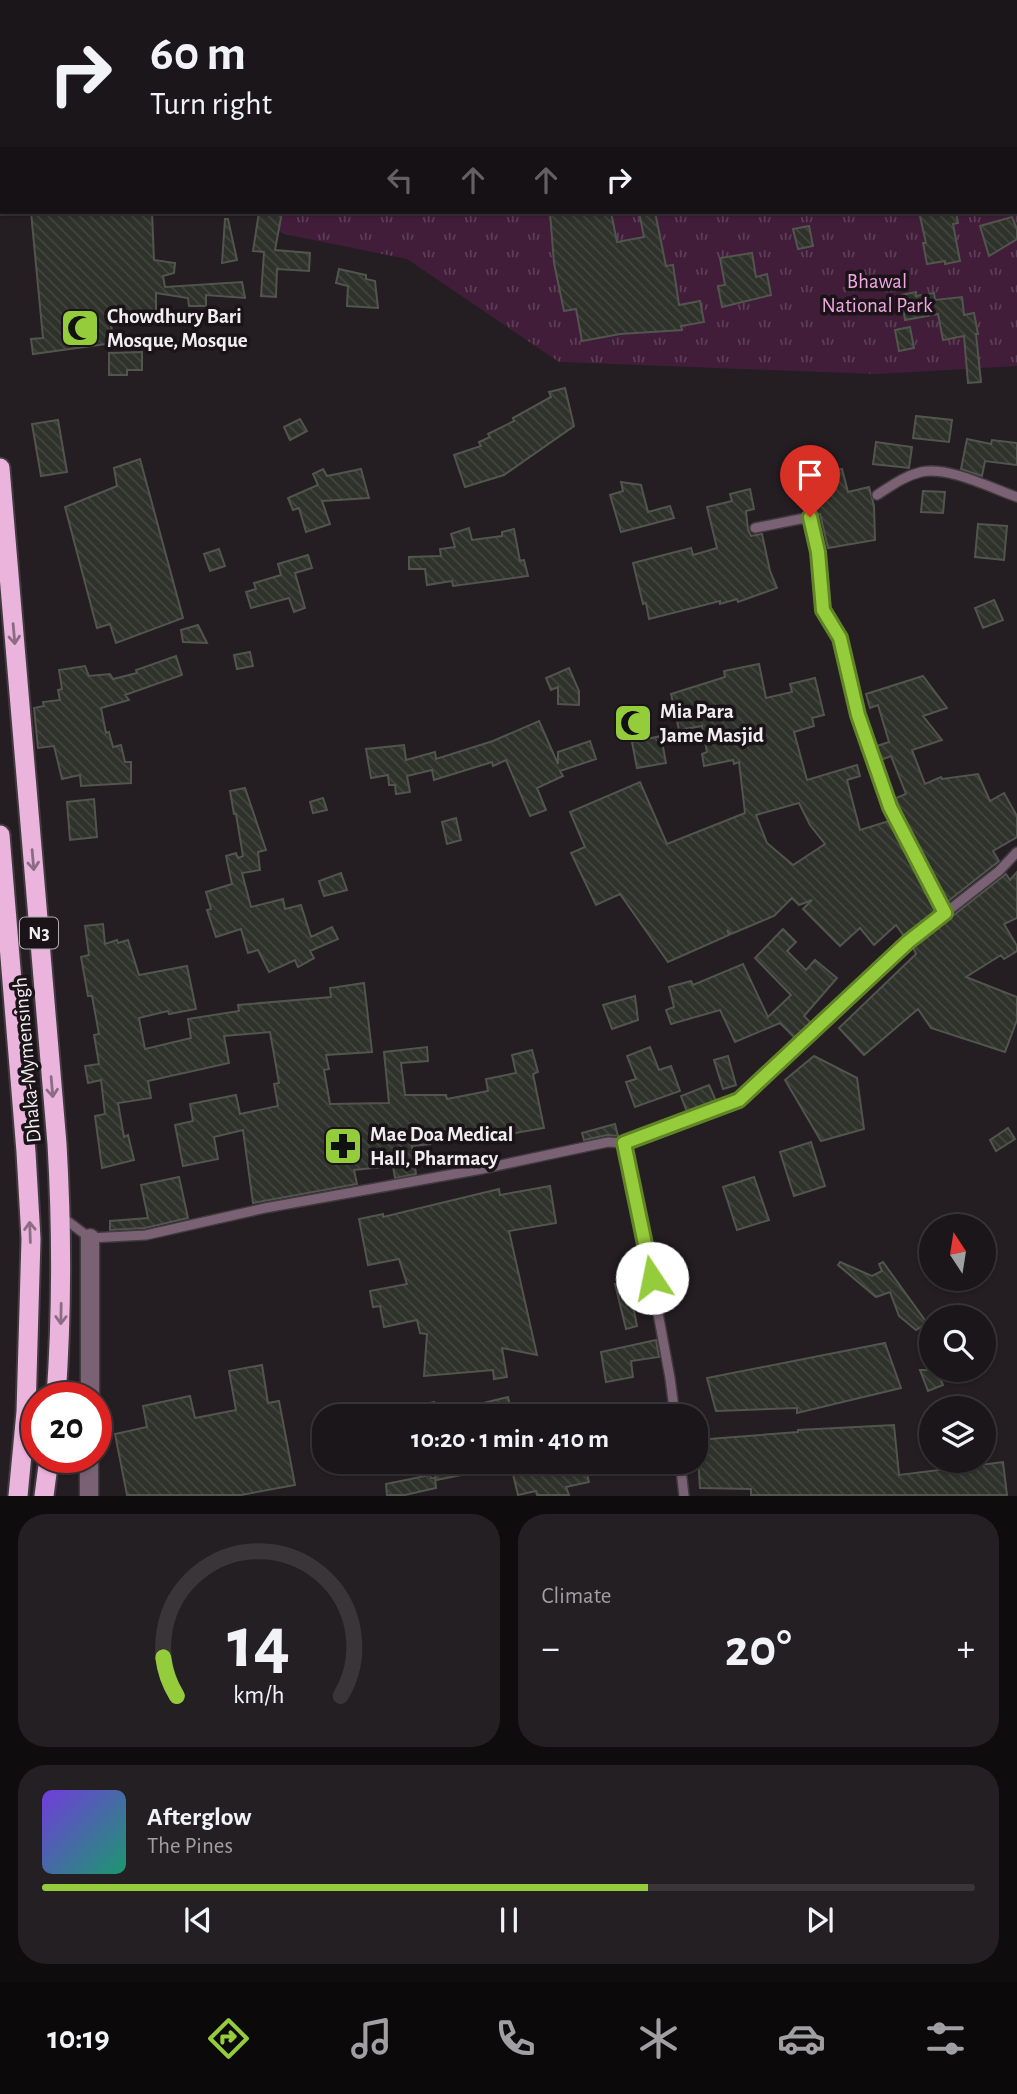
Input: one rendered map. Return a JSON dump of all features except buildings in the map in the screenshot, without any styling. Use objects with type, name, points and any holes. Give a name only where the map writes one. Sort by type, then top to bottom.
[{"type":"highway","name":"Dhaka-Mymensingh","points":[[0,468],[57,1144],[61,1216],[57,1382]]},
{"type":"highway","name":"Dhaka-Mymensingh","points":[[0,835],[31,1239],[26,1412],[19,1496]]},
{"type":"highway","points":[[44,1496],[47,1473]]},
{"type":"street","points":[[90,1238],[90,1382]]},
{"type":"street","points":[[89,1473],[89,1496]]},
{"type":"lane","points":[[877,495],[902,478],[924,471],[946,472],[1017,497]]},
{"type":"lane","points":[[755,528],[810,517],[818,552],[823,610],[840,638],[858,715],[890,807],[945,913]]},
{"type":"lane","points":[[61,1216],[90,1238],[146,1235],[265,1208],[608,1142],[624,1143],[739,1100],[908,942],[999,871],[1017,852]]},
{"type":"lane","points":[[624,1143],[663,1338],[673,1404]]},
{"type":"lane","points":[[681,1474],[684,1496]]},
{"type":"green space","name":"Bhawal National Park","points":[[256,214],[1017,214],[1017,366],[878,374],[559,362],[407,259],[284,234]]},
{"type":"place","name":"Chowdhury Bari Mosque, Mosque","points":[[80,328]]},
{"type":"place","name":"Mia Para Jame Masjid","points":[[633,723]]},
{"type":"place","name":"Mae Doa Medical Hall, Pharmacy","points":[[343,1146]]},
{"type":"route","points":[[652,1278],[624,1143],[739,1100],[908,942],[945,913],[890,807],[858,715],[840,638],[823,610],[818,552],[810,517]]}]
